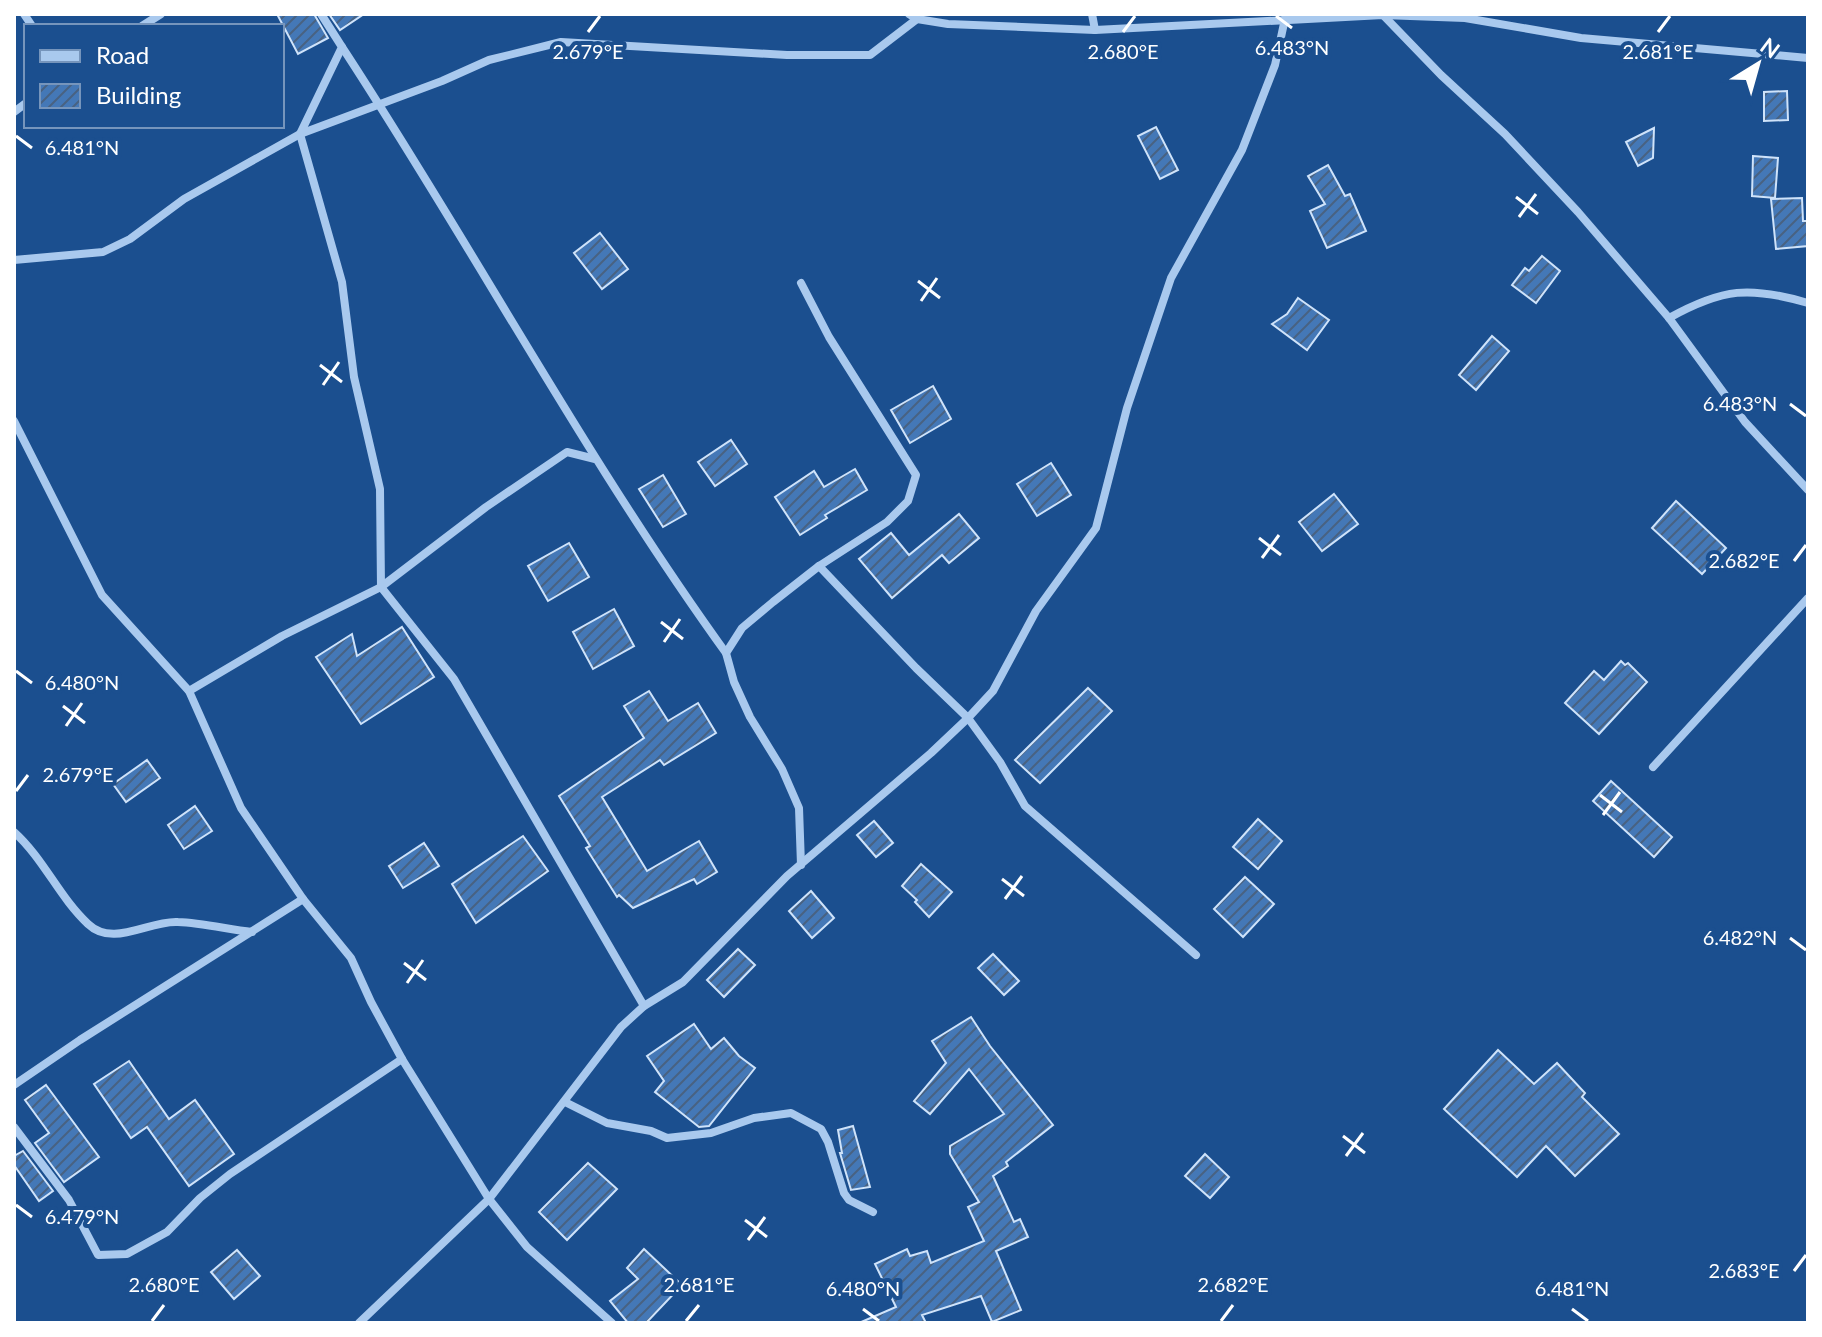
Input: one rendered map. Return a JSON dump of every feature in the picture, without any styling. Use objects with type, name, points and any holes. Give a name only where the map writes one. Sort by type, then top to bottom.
[{"type":"street","points":[[321,14],[595,459],[669,573],[726,653],[734,682],[750,717],[782,769],[799,808],[801,865]]},
{"type":"street","points":[[1092,14],[1095,30]]},
{"type":"street","points":[[1383,15],[1441,75],[1505,134],[1578,212],[1669,318],[1745,422],[1808,490]]},
{"type":"street","points":[[14,260],[103,252],[130,239],[184,199],[300,134],[489,60],[561,42],[787,55],[870,55],[913,16],[948,24],[1095,30],[1286,17],[1383,15],[1465,18],[1581,38],[1808,58]]},
{"type":"street","points":[[359,1323],[489,1199],[601,1051],[644,1006],[683,982],[731,931],[801,865],[968,718],[993,691],[1036,611],[1096,528],[1127,408],[1171,278],[1242,150],[1275,65],[1286,17]]},
{"type":"street","points":[[342,47],[300,134],[342,282],[354,377],[380,489],[381,587],[454,679],[644,1006]]},
{"type":"street","points":[[726,653],[742,628],[819,566],[887,522],[908,501],[916,475],[829,337],[801,283]]},
{"type":"street","points":[[1669,318],[1699,301],[1734,293],[1769,291],[1808,303]]},
{"type":"street","points":[[14,421],[102,595],[189,691],[241,808],[303,899],[351,958],[402,1059],[489,1199],[527,1247],[612,1323]]},
{"type":"street","points":[[189,691],[282,636],[381,587],[486,507],[567,452],[595,459]]},
{"type":"street","points":[[819,566],[968,718],[1000,762],[1025,806],[1196,955]]},
{"type":"street","points":[[1653,767],[1808,598]]},
{"type":"street","points":[[14,832],[32,848],[65,899],[91,927],[117,934],[175,921],[253,932]]},
{"type":"street","points":[[14,1085],[303,899]]},
{"type":"street","points":[[14,1127],[69,1200],[98,1255],[127,1254],[167,1232],[200,1198],[230,1174],[402,1059]]},
{"type":"street","points":[[565,1102],[607,1123],[651,1131],[667,1138],[711,1133],[754,1118],[791,1113],[821,1129],[844,1193],[849,1200],[873,1212]]},
{"type":"building","points":[[277,14],[314,14],[328,38],[298,54]]},
{"type":"building","points":[[329,14],[364,14],[340,30]]},
{"type":"building","points":[[1787,91],[1788,120],[1764,121],[1764,92]]},
{"type":"building","points":[[1156,127],[1178,170],[1160,179],[1138,136]]},
{"type":"building","points":[[1654,128],[1653,158],[1638,166],[1626,142]]},
{"type":"building","points":[[1753,156],[1778,158],[1775,198],[1752,196]]},
{"type":"building","points":[[1328,165],[1345,196],[1350,194],[1366,231],[1327,248],[1310,211],[1325,204],[1308,176]]},
{"type":"building","points":[[1802,198],[1803,221],[1808,221],[1808,246],[1776,249],[1771,199]]},
{"type":"building","points":[[600,233],[628,269],[602,289],[574,253]]},
{"type":"building","points":[[1542,256],[1560,271],[1536,303],[1512,285],[1525,268],[1529,271]]},
{"type":"building","points":[[1298,298],[1329,320],[1307,350],[1272,324],[1287,314]]},
{"type":"building","points":[[1492,336],[1509,351],[1476,390],[1459,375]]},
{"type":"building","points":[[933,386],[951,419],[910,443],[891,410]]},
{"type":"building","points":[[731,440],[747,464],[715,486],[698,462]]},
{"type":"building","points":[[1051,463],[1071,495],[1037,516],[1017,484]]},
{"type":"building","points":[[855,469],[867,490],[825,515],[827,518],[800,535],[775,497],[814,471],[824,487]]},
{"type":"building","points":[[663,475],[686,514],[663,527],[639,489]]},
{"type":"building","points":[[1334,494],[1358,524],[1322,551],[1299,522]]},
{"type":"building","points":[[1676,501],[1726,548],[1702,574],[1652,528]]},
{"type":"building","points":[[959,514],[979,538],[949,563],[942,555],[892,598],[859,559],[891,533],[909,555]]},
{"type":"building","points":[[569,543],[589,577],[548,601],[528,566]]},
{"type":"building","points":[[614,609],[634,646],[593,669],[573,632]]},
{"type":"building","points":[[402,627],[434,677],[361,724],[316,657],[352,634],[357,656]]},
{"type":"building","points":[[1621,661],[1625,665],[1628,663],[1647,682],[1599,734],[1565,703],[1594,671],[1604,680]]},
{"type":"building","points":[[1088,688],[1112,711],[1040,783],[1015,760]]},
{"type":"building","points":[[649,691],[668,721],[698,703],[716,733],[664,765],[660,760],[602,797],[647,871],[699,841],[717,872],[697,884],[694,879],[633,908],[619,895],[617,897],[586,848],[590,846],[559,796],[644,738],[624,706]]},
{"type":"building","points":[[147,760],[160,778],[126,802],[113,784]]},
{"type":"building","points":[[1611,781],[1672,837],[1654,857],[1593,801]]},
{"type":"building","points":[[195,806],[212,831],[184,849],[168,825]]},
{"type":"building","points":[[1258,819],[1282,841],[1258,869],[1233,847]]},
{"type":"building","points":[[874,821],[893,843],[876,857],[857,835]]},
{"type":"building","points":[[523,836],[548,871],[476,923],[452,884]]},
{"type":"building","points":[[424,843],[439,866],[403,888],[389,866]]},
{"type":"building","points":[[921,864],[952,892],[929,917],[902,886]]},
{"type":"building","points":[[1245,877],[1274,904],[1243,937],[1214,909]]},
{"type":"building","points":[[811,891],[834,918],[812,938],[789,911]]},
{"type":"building","points":[[738,949],[755,965],[724,997],[707,980]]},
{"type":"building","points":[[993,954],[1019,981],[1004,995],[978,968]]},
{"type":"building","points":[[971,1017],[990,1046],[1053,1125],[993,1176],[1014,1222],[1020,1219],[1028,1237],[996,1251],[1021,1310],[992,1322],[981,1296],[922,1315],[926,1323],[859,1323],[896,1307],[875,1264],[907,1249],[910,1256],[927,1251],[931,1263],[984,1241],[968,1207],[979,1202],[950,1154],[950,1146],[1004,1114],[969,1069],[930,1114],[914,1101],[946,1063],[932,1041]]},
{"type":"building","points":[[694,1024],[711,1049],[724,1038],[739,1056],[755,1068],[709,1126],[699,1127],[655,1092],[664,1081],[647,1056]]},
{"type":"building","points":[[1498,1050],[1534,1084],[1557,1063],[1585,1093],[1582,1097],[1619,1134],[1575,1176],[1546,1146],[1517,1177],[1444,1109]]},
{"type":"building","points":[[129,1061],[169,1119],[195,1100],[234,1154],[189,1186],[147,1127],[131,1138],[94,1084]]},
{"type":"building","points":[[46,1085],[99,1157],[64,1182],[35,1143],[49,1133],[25,1100]]},
{"type":"building","points":[[853,1126],[870,1187],[851,1190],[840,1153],[838,1130]]},
{"type":"building","points":[[23,1151],[53,1191],[39,1201],[14,1165],[14,1156]]},
{"type":"building","points":[[1205,1154],[1229,1177],[1210,1198],[1185,1176]]},
{"type":"building","points":[[588,1163],[617,1189],[567,1240],[539,1212]]},
{"type":"building","points":[[644,1249],[682,1285],[646,1323],[628,1323],[610,1301],[638,1279],[627,1268]]},
{"type":"building","points":[[237,1250],[260,1276],[234,1299],[211,1272]]}]
